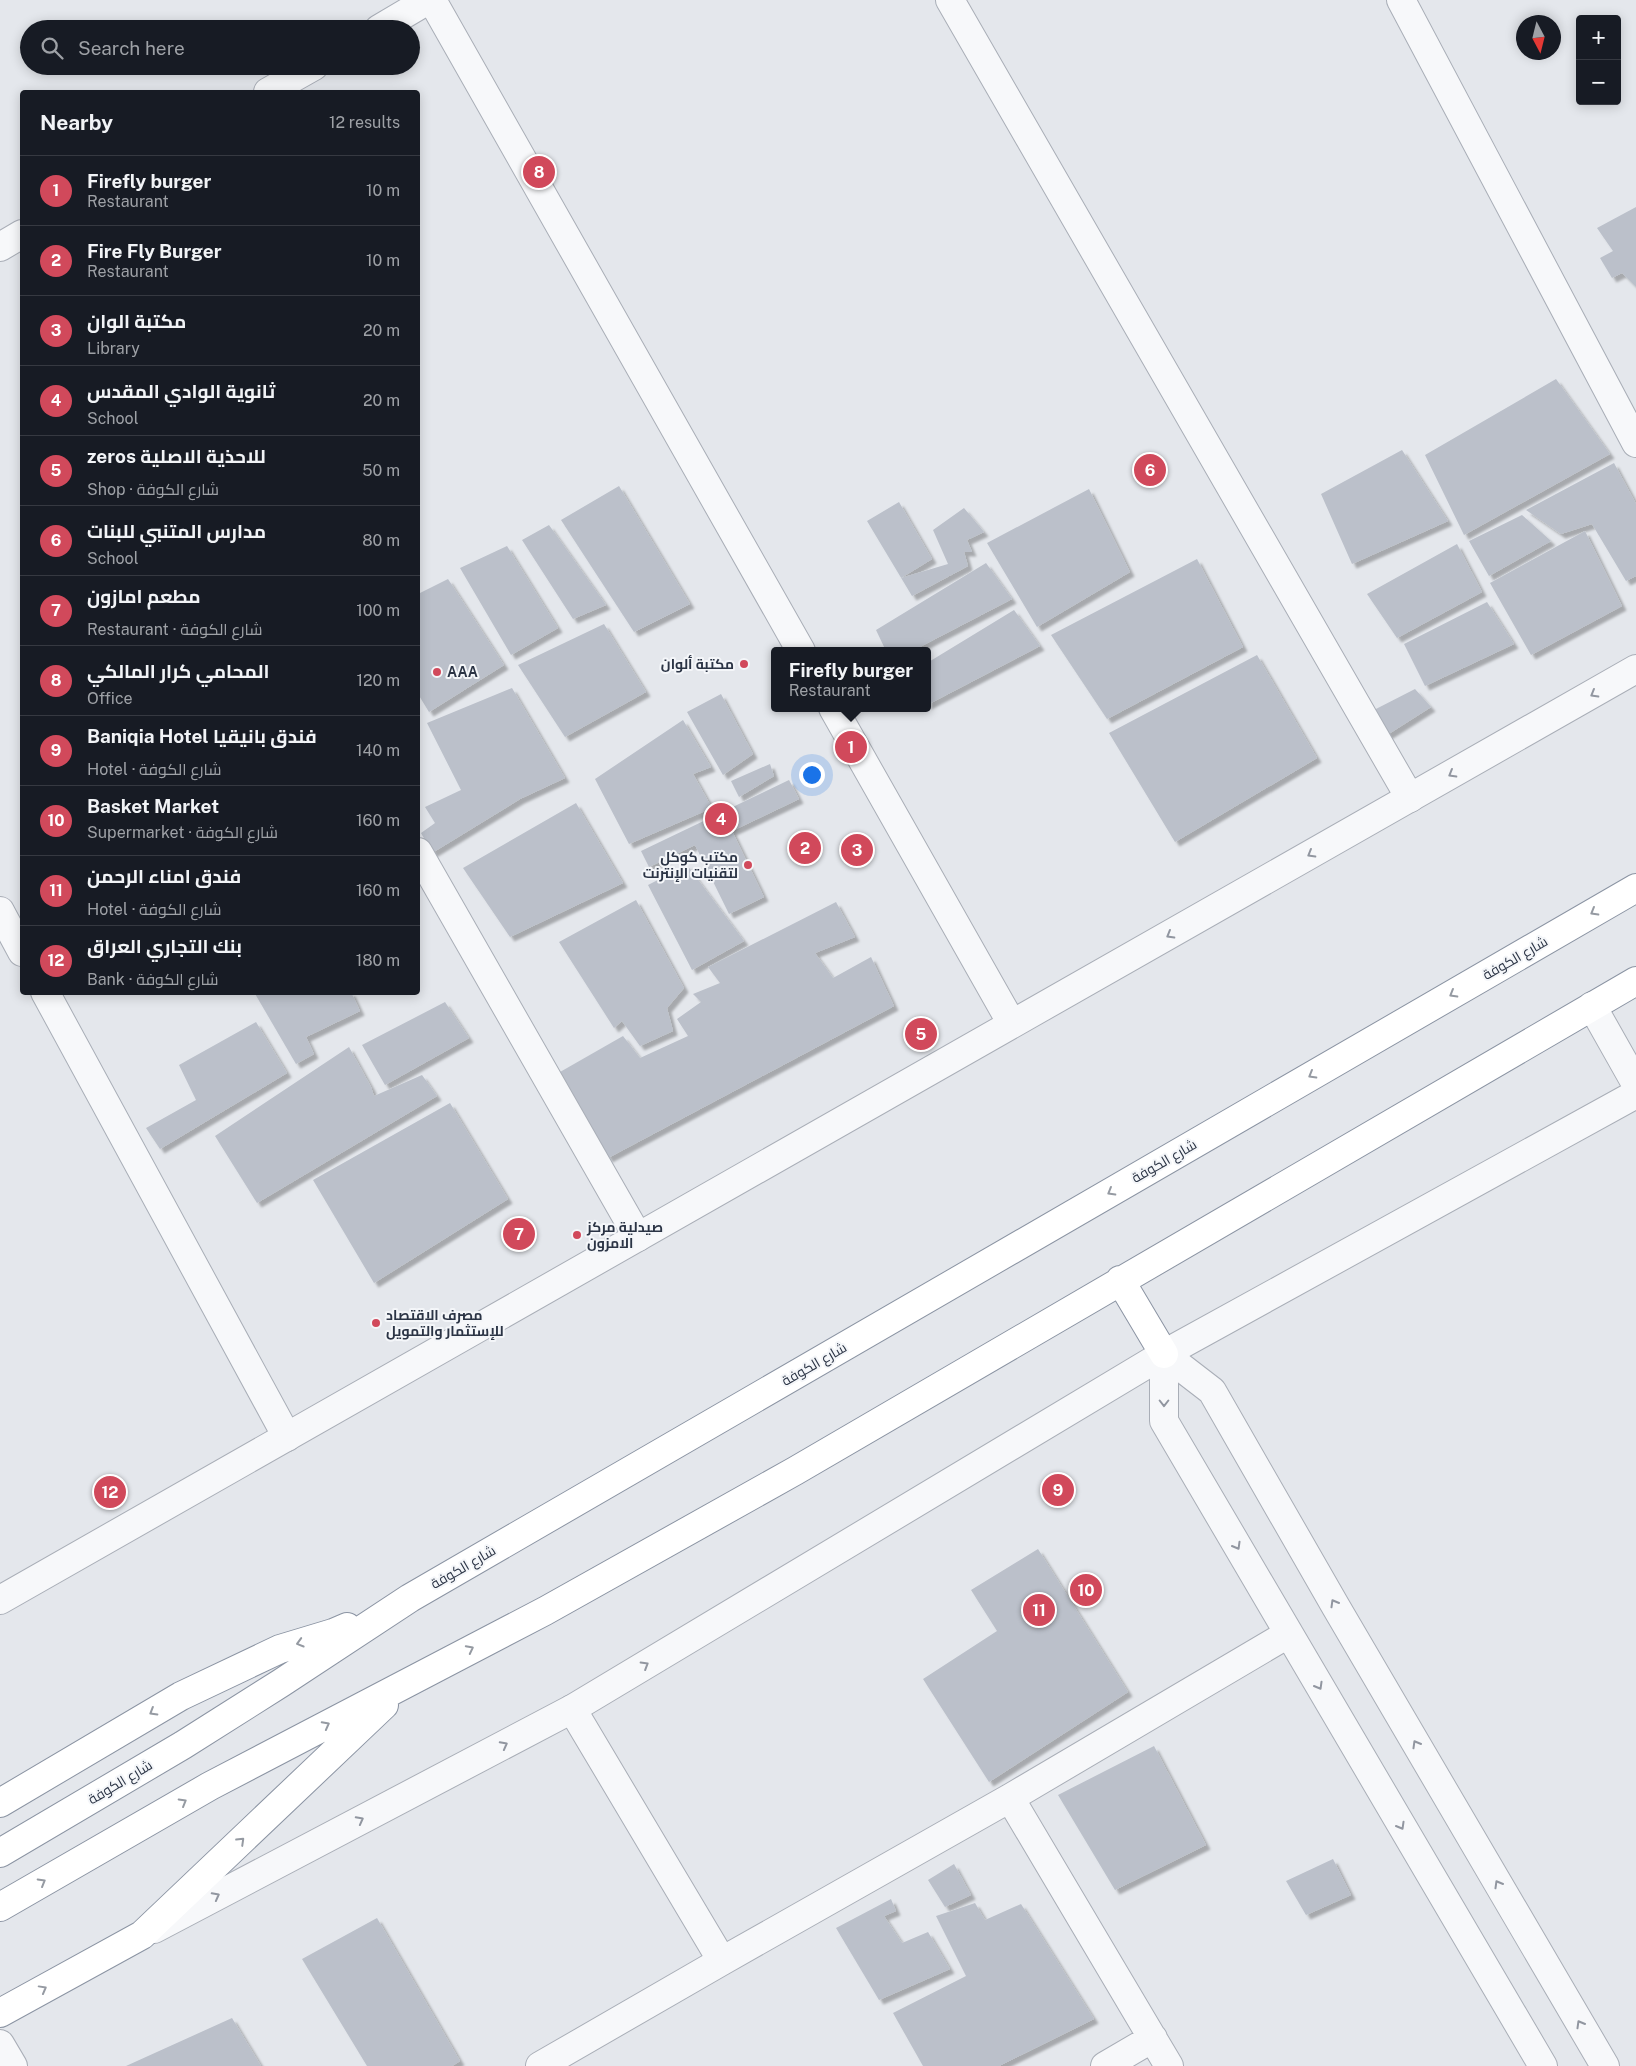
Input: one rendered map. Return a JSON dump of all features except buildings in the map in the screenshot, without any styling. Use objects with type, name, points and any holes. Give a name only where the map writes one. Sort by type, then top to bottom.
[{"type":"highway","name":"شارع الكوفة","points":[[0,1853],[183,1745],[410,1598],[1636,888]]},
{"type":"highway","points":[[0,1907],[210,1786],[545,1611],[778,1481],[1636,981]]},
{"type":"highway","points":[[1120,1280],[1164,1354]]},
{"type":"highway","points":[[0,1803],[181,1696],[280,1649],[333,1633],[410,1598]]},
{"type":"highway","points":[[0,2013],[142,1935],[408,1681]]},
{"type":"street","points":[[395,20],[430,0],[798,647]]},
{"type":"street","points":[[950,0],[1410,798]]},
{"type":"street","points":[[1401,0],[1636,443]]},
{"type":"street","points":[[272,90],[298,75]]},
{"type":"street","points":[[0,246],[20,235]]},
{"type":"street","points":[[0,1600],[1636,670]]},
{"type":"street","points":[[835,712],[1012,1024]]},
{"type":"street","points":[[420,856],[638,1237]]},
{"type":"street","points":[[0,911],[20,948]]},
{"type":"street","points":[[47,995],[287,1437]]},
{"type":"street","points":[[1592,1006],[1636,1084]]},
{"type":"street","points":[[142,1935],[572,1708],[1164,1354],[1636,1094]]},
{"type":"street","points":[[1164,1354],[1164,1421],[1543,2066]]},
{"type":"street","points":[[1164,1354],[1212,1391],[1596,2063]]},
{"type":"street","points":[[540,2066],[1010,1798],[1288,1634]]},
{"type":"street","points":[[572,1708],[722,1961]]},
{"type":"street","points":[[1010,1798],[1169,2066]]},
{"type":"street","points":[[1105,2066],[1153,2038]]},
{"type":"street","points":[[0,2044],[13,2066]]},
{"type":"place","name":"المحامي كرار المالكي","points":[[539,172]]},
{"type":"place","name":"مدارس المتنبي للبنات","points":[[1150,470]]},
{"type":"place","name":"مكتبة ألوان","points":[[744,664]]},
{"type":"place","name":"AAA","points":[[437,672]]},
{"type":"place","name":"Firefly burger","points":[[851,747]]},
{"type":"place","name":"ثانوية الوادي المقدس","points":[[721,819]]},
{"type":"place","name":"Fire Fly Burger","points":[[805,848]]},
{"type":"place","name":"مكتبة الوان","points":[[857,850]]},
{"type":"place","name":"مكتب كوكل لتقنيات الإنترنت","points":[[748,865]]},
{"type":"place","name":"zeros للاحذية الاصلية","points":[[921,1034]]},
{"type":"place","name":"مطعم امازون","points":[[519,1234]]},
{"type":"place","name":"صيدلية مركز الامزون","points":[[577,1235]]},
{"type":"place","name":"مصرف الاقتصاد للإستثمار والتمويل","points":[[376,1323]]},
{"type":"place","name":"Baniqia Hotel فندق بانيقيا","points":[[1058,1490]]},
{"type":"place","name":"بنك التجاري العراق","points":[[110,1492]]},
{"type":"place","name":"Basket Market","points":[[1086,1590]]},
{"type":"place","name":"فندق امناء الرحمن","points":[[1039,1610]]}]
